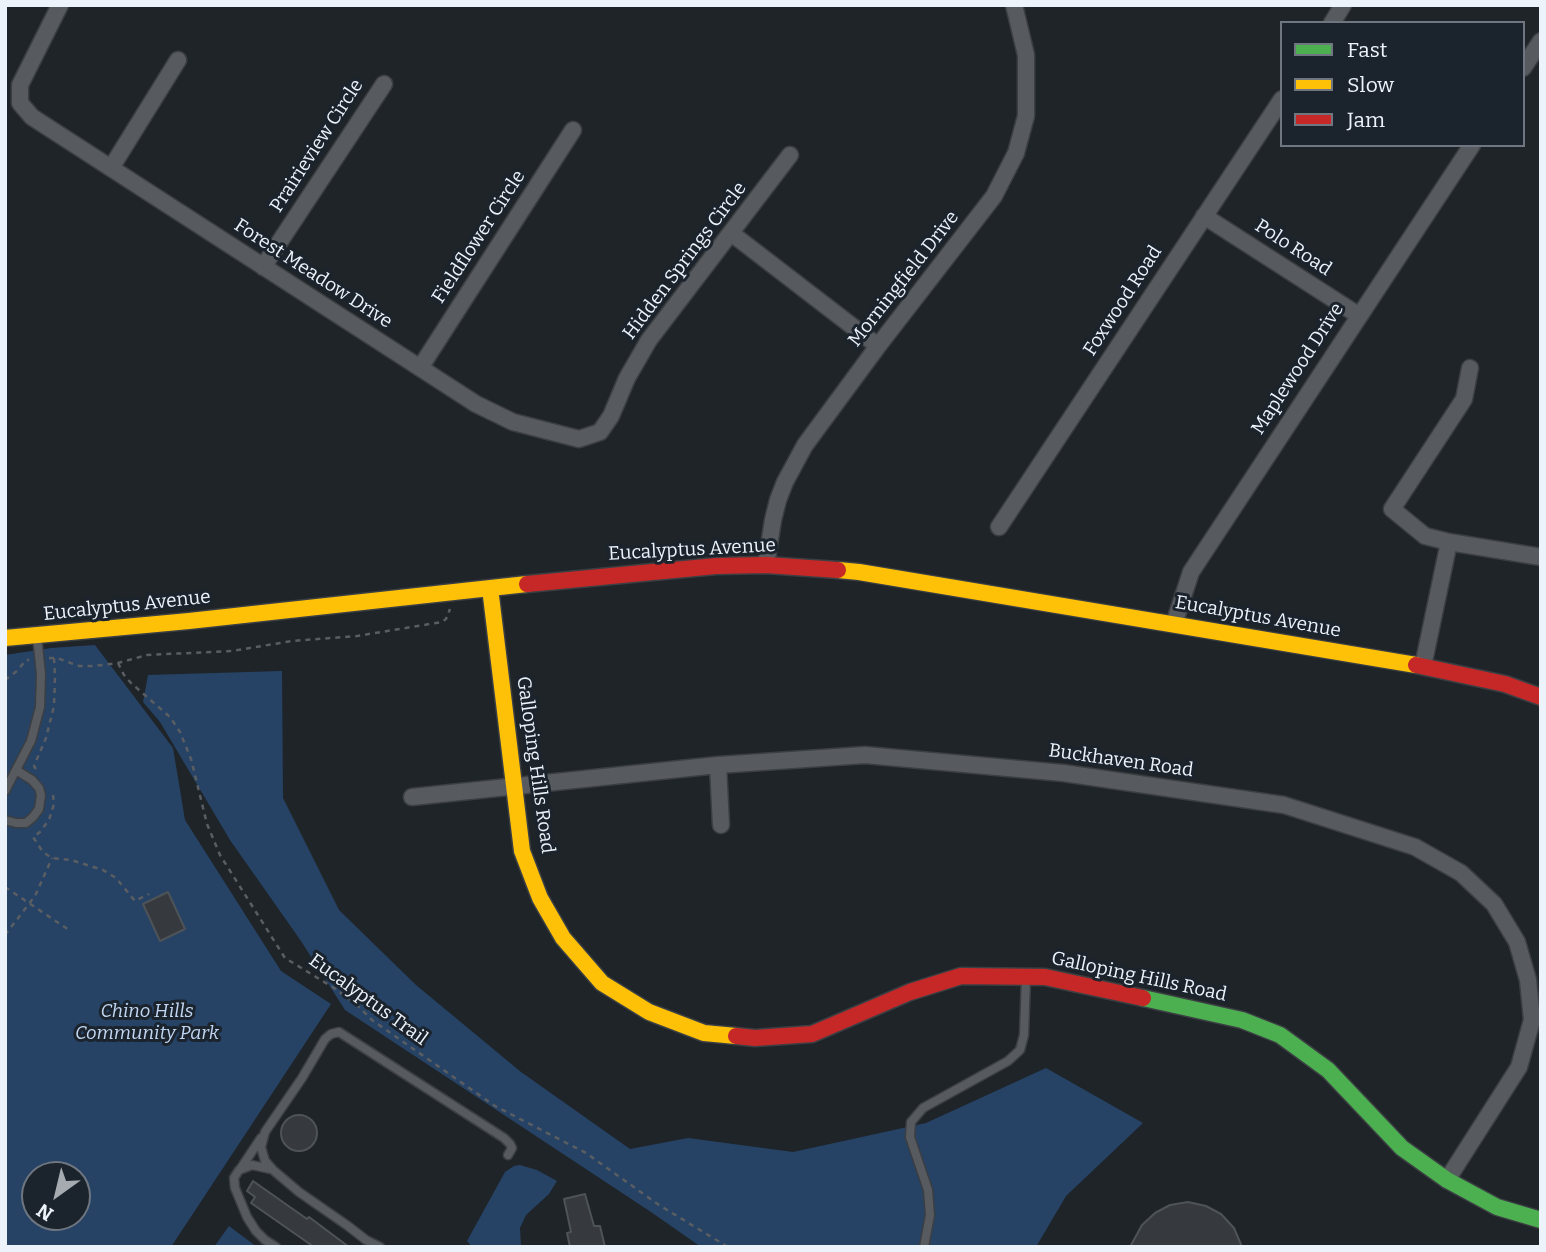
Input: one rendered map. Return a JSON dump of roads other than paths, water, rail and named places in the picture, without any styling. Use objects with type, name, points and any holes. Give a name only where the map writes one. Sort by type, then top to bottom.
[{"type":"street","name":"Forest Meadow Drive","points":[[60,5],[20,85],[20,103],[32,117],[476,404],[513,422],[579,439],[600,432]]},
{"type":"street","name":"Morningfield Drive","points":[[766,565],[778,500],[805,445],[994,195],[1016,153],[1026,116],[1026,55],[1014,5]]},
{"type":"street","points":[[1333,21],[1343,5]]},
{"type":"street","points":[[1525,65],[1541,41]]},
{"type":"street","points":[[111,168],[178,60]]},
{"type":"street","name":"Prairieview Circle","points":[[263,267],[384,84]]},
{"type":"street","name":"Foxwood Road","points":[[999,527],[1280,102]]},
{"type":"street","name":"Fieldflower Circle","points":[[420,368],[573,130]]},
{"type":"street","name":"Maplewood Drive","points":[[1174,624],[1191,572],[1471,147]]},
{"type":"street","name":"Hidden Springs Circle","points":[[600,432],[611,416],[627,378],[649,340],[790,155]]},
{"type":"street","name":"Polo Road","points":[[1204,216],[1359,316]]},
{"type":"street","points":[[732,233],[878,346]]},
{"type":"street","points":[[1470,368],[1464,399],[1392,509],[1425,536],[1541,557]]},
{"type":"street","points":[[1423,666],[1449,542]]},
{"type":"street","name":"Eucalyptus Avenue","points":[[5,638],[716,566],[766,565],[859,572],[1423,666],[1505,684],[1541,697]]},
{"type":"street","name":"Galloping Hills Road","points":[[490,588],[522,851],[540,898],[563,938],[602,983],[649,1012],[704,1033],[755,1038],[812,1034],[910,992],[961,976],[1045,977],[1242,1020],[1280,1035],[1328,1070],[1402,1148],[1447,1181],[1497,1207],[1541,1220]]},
{"type":"street","name":"Buckhaven Road","points":[[412,797],[718,765],[865,755],[1063,773],[1284,805],[1416,847],[1461,873],[1494,904],[1517,942],[1536,1021],[1519,1067],[1447,1181]]},
{"type":"street","points":[[718,765],[721,824]]},
{"type":"lane","points":[[5,791],[31,741],[37,723],[41,689],[37,636]]},
{"type":"lane","points":[[5,820],[26,823],[33,817],[40,802],[39,788],[16,770]]},
{"type":"lane","points":[[924,1247],[930,1215],[928,1190],[910,1137],[911,1122],[923,1108],[1008,1061],[1020,1050],[1024,1035],[1026,977]]},
{"type":"lane","points":[[276,1247],[256,1231],[247,1217],[235,1188],[234,1178],[331,1034],[340,1032],[504,1138],[512,1148],[508,1155]]},
{"type":"lane","points":[[265,1132],[261,1147],[265,1161],[272,1170],[368,1245],[380,1247]]},
{"type":"lane","points":[[239,1170],[260,1165],[272,1170]]},
{"type":"park label","name":"Chino Hills Community Park","points":[[147,1023]]}]
